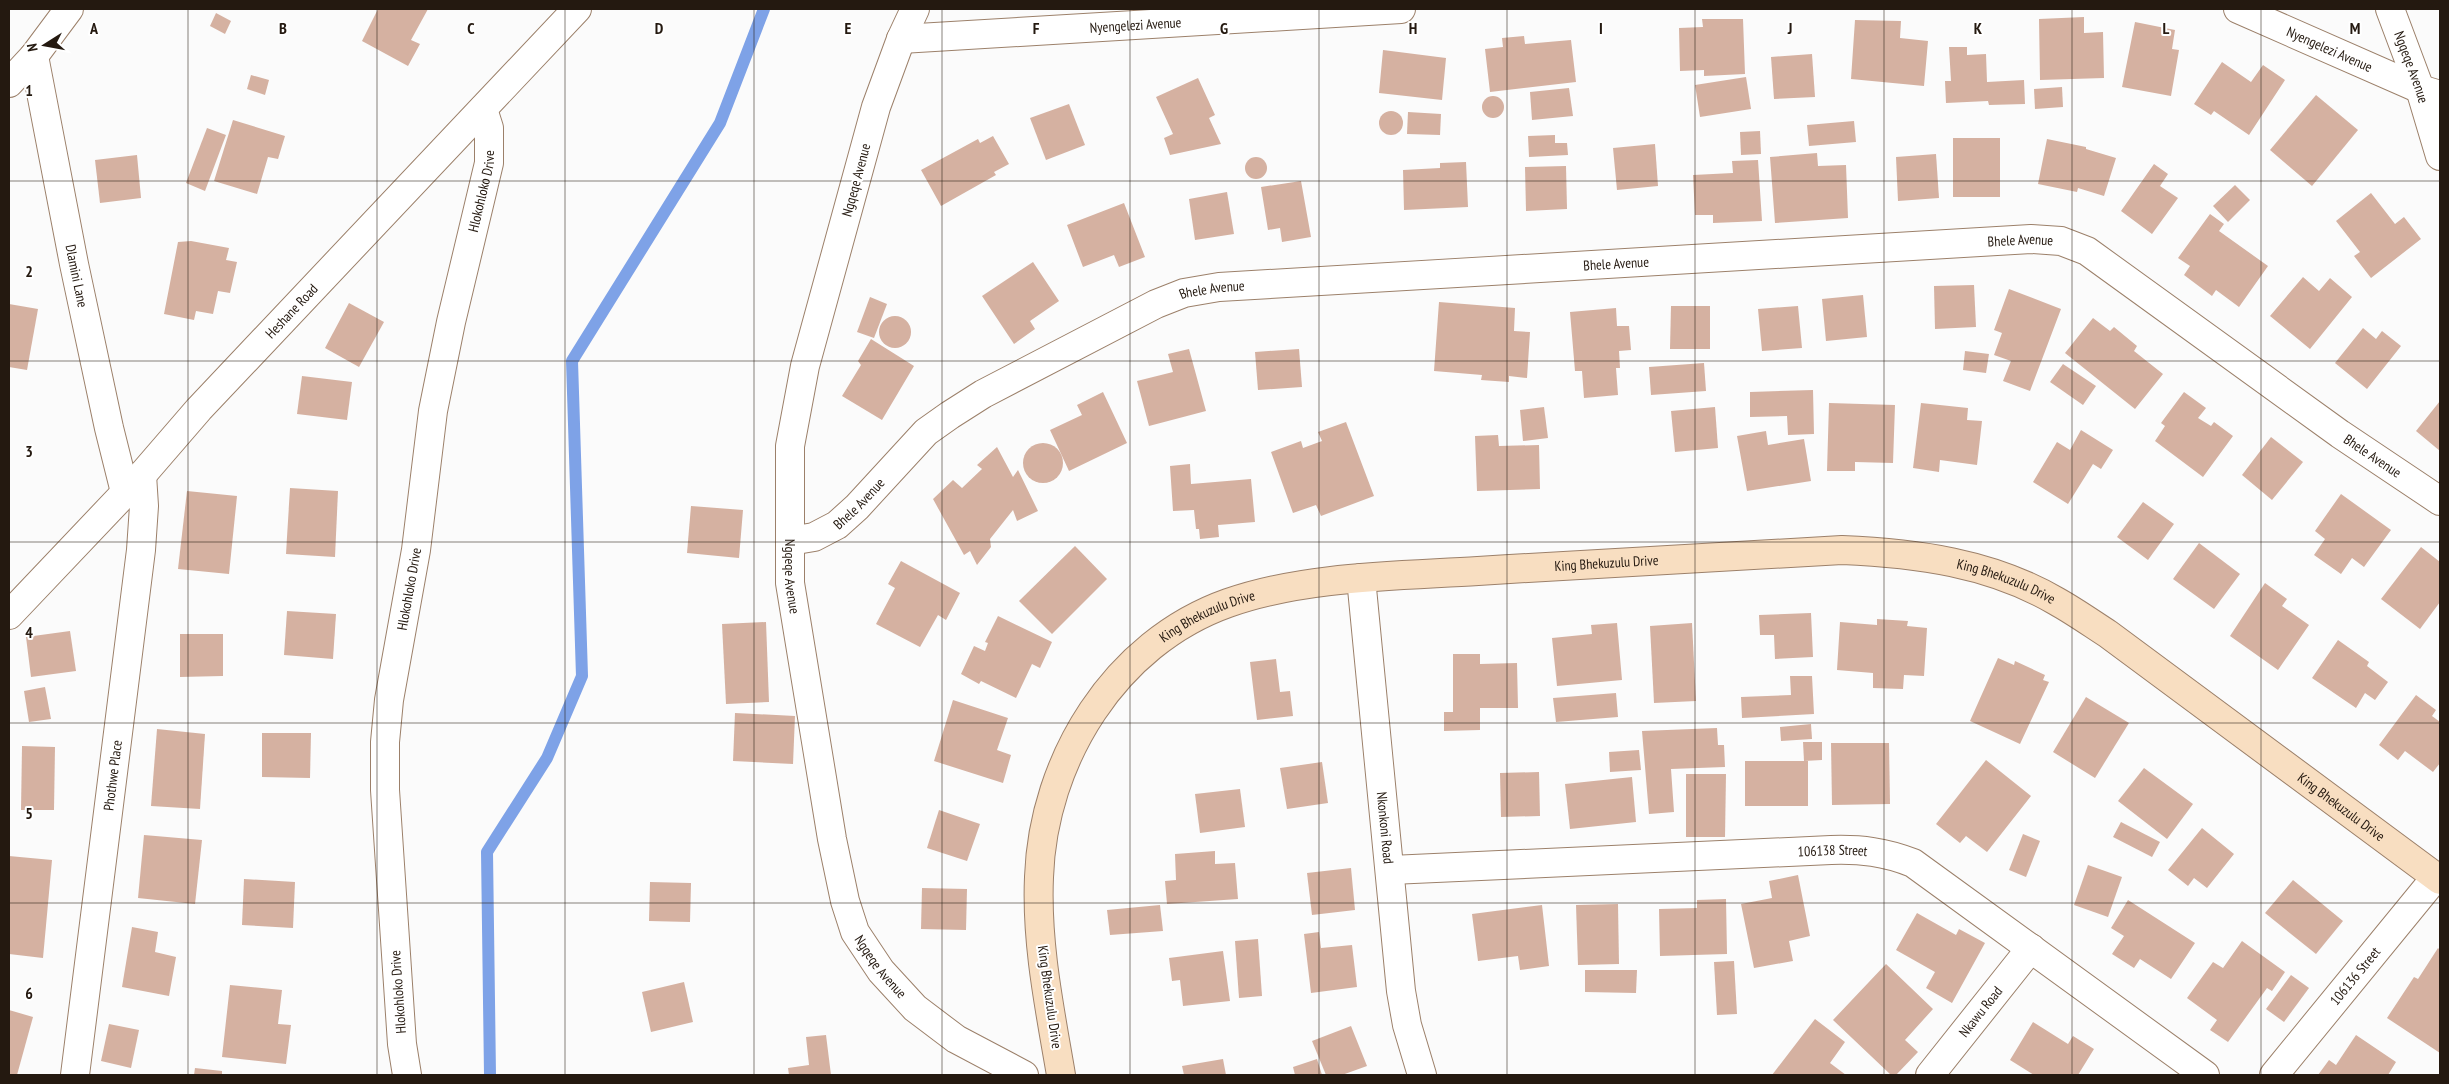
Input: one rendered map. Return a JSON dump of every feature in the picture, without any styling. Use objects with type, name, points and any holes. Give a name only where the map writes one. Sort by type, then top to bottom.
[{"type":"street","points":[[9,83],[34,56],[70,9]]},
{"type":"street","name":"Heshane Road","points":[[9,615],[134,484],[199,409],[577,9]]},
{"type":"street","name":"Ngqeqe Avenue","points":[[915,9],[901,39],[876,108],[805,366],[790,446],[790,583],[832,839],[845,901],[854,932],[881,971],[915,1008],[956,1039],[1024,1075]]},
{"type":"street","name":"Nyengelezi Avenue","points":[[901,39],[1401,9]]},
{"type":"street","name":"Nyengelezi Avenue","points":[[2238,9],[2430,92]]},
{"type":"street","name":"Ngqeqe Avenue","points":[[2390,9],[2430,92],[2440,156]]},
{"type":"street","name":"Dlamini Lane","points":[[34,56],[78,284],[109,428],[134,484]]},
{"type":"street","name":"Hlokohloko Drive","points":[[407,1075],[402,1044],[385,790],[385,742],[390,700],[416,550],[433,411],[451,322],[489,163],[489,128],[483,110]]},
{"type":"street","name":"Bhele Avenue","points":[[790,541],[814,537],[837,525],[857,507],[926,432],[983,394],[1156,304],[1184,293],[1219,287],[2031,239],[2061,241],[2087,251],[2340,434],[2440,501]]},
{"type":"street","name":"Phothwe Place","points":[[76,1075],[141,550],[144,506],[134,484]]},
{"type":"street","name":"King Bhekuzulu Drive","points":[[1061,1075],[1043,971],[1039,877],[1044,824],[1058,778],[1074,741],[1112,682],[1151,647],[1194,618],[1228,603],[1276,590],[1361,578],[1842,550],[1895,552],[1952,561],[2003,578],[2055,600],[2108,634],[2438,878]]},
{"type":"street","name":"Nkonkoni Road","points":[[1361,578],[1391,870],[1401,990],[1407,1025],[1422,1075]]},
{"type":"street","name":"106138 Street","points":[[1391,870],[1866,850],[1893,855],[1914,863],[2205,1075]]},
{"type":"street","name":"106136 Street","points":[[2274,1075],[2438,878]]},
{"type":"street","name":"Nkawu Road","points":[[1930,1075],[2031,948]]},
{"type":"building","points":[[378,9],[428,9],[411,40],[420,44],[408,66],[362,41]]},
{"type":"building","points":[[216,13],[231,21],[225,34],[210,26]]},
{"type":"building","points":[[2084,17],[2084,33],[2103,32],[2104,78],[2040,80],[2039,19]]},
{"type":"building","points":[[1702,19],[1743,19],[1745,74],[1704,76],[1704,70],[1680,71],[1679,28],[1703,27]]},
{"type":"building","points":[[1855,20],[1901,21],[1900,38],[1928,41],[1924,86],[1851,79]]},
{"type":"building","points":[[2135,22],[2175,30],[2172,49],[2179,50],[2171,96],[2122,87]]},
{"type":"building","points":[[1524,36],[1525,44],[1571,40],[1576,82],[1490,92],[1485,49],[1503,47],[1502,38]]},
{"type":"building","points":[[1949,47],[1967,47],[1967,55],[1986,54],[1987,82],[2024,80],[2025,104],[1989,105],[1988,101],[1946,103],[1945,81],[1951,81]]},
{"type":"building","points":[[1383,50],[1446,58],[1442,100],[1379,93]]},
{"type":"building","points":[[1812,54],[1815,97],[1774,99],[1771,57]]},
{"type":"building","points":[[2222,62],[2251,82],[2263,65],[2285,80],[2249,135],[2214,111],[2211,115],[2194,104]]},
{"type":"building","points":[[251,75],[269,80],[265,95],[247,89]]},
{"type":"building","points":[[1746,77],[1751,109],[1700,117],[1695,85]]},
{"type":"building","points":[[1198,78],[1215,115],[1209,118],[1221,144],[1170,155],[1164,138],[1173,134],[1156,97]]},
{"type":"building","points":[[2062,87],[2063,107],[2035,109],[2034,89]]},
{"type":"building","points":[[1569,88],[1573,116],[1532,120],[1530,92]]},
{"type":"building","points":[[2316,95],[2358,130],[2312,186],[2270,150]]},
{"type":"building","points":[[1493,96],[1501,99],[1504,107],[1501,115],[1493,118],[1485,115],[1482,107],[1485,99]]},
{"type":"building","points":[[1069,104],[1085,145],[1046,160],[1030,118]]},
{"type":"building","points":[[1391,111],[1400,114],[1403,123],[1400,132],[1391,135],[1382,132],[1379,123],[1382,114]]},
{"type":"building","points":[[1408,112],[1441,114],[1440,135],[1407,134]]},
{"type":"building","points":[[233,120],[285,136],[278,159],[268,157],[257,194],[214,181]]},
{"type":"building","points":[[1854,121],[1856,142],[1809,146],[1807,125]]},
{"type":"building","points":[[207,128],[226,135],[205,191],[186,183]]},
{"type":"building","points":[[1760,131],[1761,154],[1741,155],[1740,132]]},
{"type":"building","points":[[1555,135],[1555,143],[1567,143],[1568,155],[1529,157],[1528,136]]},
{"type":"building","points":[[993,136],[1009,164],[994,172],[996,175],[941,206],[921,170],[978,139],[980,143]]},
{"type":"building","points":[[1953,138],[2000,138],[2000,197],[1953,197]]},
{"type":"building","points":[[2047,139],[2086,147],[2086,149],[2116,158],[2104,196],[2078,188],[2077,192],[2038,184]]},
{"type":"building","points":[[1655,144],[1658,186],[1617,190],[1613,148]]},
{"type":"building","points":[[1817,153],[1818,166],[1846,165],[1848,218],[1775,223],[1770,157]]},
{"type":"building","points":[[1936,154],[1939,198],[1898,201],[1896,157]]},
{"type":"building","points":[[137,155],[141,198],[100,203],[95,160]]},
{"type":"building","points":[[1256,157],[1264,160],[1267,168],[1264,176],[1256,179],[1248,176],[1245,168],[1248,160]]},
{"type":"building","points":[[1758,160],[1762,221],[1713,223],[1713,215],[1695,215],[1693,175],[1733,173],[1732,161]]},
{"type":"building","points":[[1466,162],[1468,207],[1404,210],[1403,170],[1440,168],[1440,163]]},
{"type":"building","points":[[2154,164],[2168,174],[2160,186],[2178,198],[2152,234],[2121,211]]},
{"type":"building","points":[[1566,166],[1567,209],[1526,211],[1525,167]]},
{"type":"building","points":[[1301,181],[1311,237],[1282,242],[1280,228],[1268,230],[1261,187]]},
{"type":"building","points":[[2235,185],[2250,200],[2228,222],[2213,206]]},
{"type":"building","points":[[1227,192],[1234,234],[1195,240],[1189,199]]},
{"type":"building","points":[[2371,193],[2395,224],[2404,217],[2421,239],[2371,278],[2354,256],[2360,252],[2336,221]]},
{"type":"building","points":[[1124,203],[1145,257],[1119,267],[1114,255],[1083,267],[1067,225]]},
{"type":"building","points":[[2210,214],[2224,224],[2219,231],[2268,266],[2239,307],[2216,290],[2212,296],[2184,275],[2190,266],[2178,258]]},
{"type":"building","points":[[191,241],[229,248],[226,260],[237,262],[230,293],[218,291],[213,314],[196,311],[194,320],[164,314],[178,242]]},
{"type":"building","points":[[1033,262],[1059,301],[1030,321],[1035,329],[1014,344],[982,296]]},
{"type":"building","points":[[2303,277],[2319,291],[2330,278],[2352,297],[2310,349],[2270,316]]},
{"type":"building","points":[[1974,285],[1976,327],[1935,329],[1934,286]]},
{"type":"building","points":[[2009,289],[2061,309],[2030,391],[2003,381],[2011,361],[1994,355],[2002,333],[1994,330]]},
{"type":"building","points":[[1863,295],[1867,337],[1826,341],[1822,299]]},
{"type":"building","points":[[870,297],[887,304],[874,338],[857,332]]},
{"type":"building","points":[[1439,302],[1515,308],[1514,331],[1530,332],[1527,378],[1509,376],[1509,382],[1481,380],[1482,375],[1434,371]]},
{"type":"building","points":[[349,303],[384,322],[359,367],[325,348]]},
{"type":"building","points":[[9,304],[38,309],[27,370],[9,367]]},
{"type":"building","points":[[1671,306],[1710,306],[1710,349],[1670,349]]},
{"type":"building","points":[[1798,306],[1802,348],[1762,351],[1758,309]]},
{"type":"building","points":[[1616,308],[1617,326],[1629,326],[1631,350],[1619,351],[1620,368],[1616,368],[1618,395],[1584,398],[1582,371],[1575,371],[1570,312]]},
{"type":"building","points":[[895,316],[901,317],[906,321],[910,326],[910,338],[906,343],[901,347],[895,348],[889,347],[884,343],[880,338],[879,332],[880,326],[884,321],[889,317]]},
{"type":"building","points":[[2093,318],[2110,331],[2114,327],[2137,346],[2134,351],[2163,374],[2135,409],[2065,353]]},
{"type":"building","points":[[2363,328],[2376,339],[2382,331],[2401,346],[2367,389],[2335,363]]},
{"type":"building","points":[[871,339],[914,366],[882,420],[842,396],[861,365],[858,361]]},
{"type":"building","points":[[1189,349],[1206,411],[1149,426],[1137,381],[1173,372],[1168,354]]},
{"type":"building","points":[[1299,349],[1302,387],[1258,390],[1255,352]]},
{"type":"building","points":[[1965,351],[1989,354],[1986,373],[1963,370]]},
{"type":"building","points":[[1704,363],[1706,391],[1651,395],[1649,367]]},
{"type":"building","points":[[2063,364],[2096,386],[2083,405],[2050,382]]},
{"type":"building","points":[[302,376],[352,382],[347,420],[297,414]]},
{"type":"building","points":[[1813,390],[1814,434],[1788,435],[1787,416],[1750,417],[1750,392]]},
{"type":"building","points":[[1103,392],[1127,443],[1069,471],[1050,430],[1082,415],[1077,405]]},
{"type":"building","points":[[2184,392],[2206,408],[2198,418],[2211,426],[2214,422],[2233,436],[2203,477],[2155,441],[2165,426],[2161,423]]},
{"type":"building","points":[[2440,401],[2440,451],[2416,431]]},
{"type":"building","points":[[1829,403],[1895,405],[1893,463],[1855,462],[1855,471],[1827,471]]},
{"type":"building","points":[[1921,403],[1968,408],[1967,420],[1982,421],[1977,465],[1940,460],[1939,472],[1913,468]]},
{"type":"building","points":[[1544,407],[1548,438],[1523,441],[1520,410]]},
{"type":"building","points":[[1715,407],[1718,448],[1675,452],[1671,411]]},
{"type":"building","points":[[1346,422],[1374,496],[1321,516],[1316,505],[1293,513],[1271,452],[1301,441],[1303,448],[1322,441],[1318,432]]},
{"type":"building","points":[[2081,430],[2113,450],[2101,469],[2093,464],[2068,504],[2033,482],[2057,442],[2070,450]]},
{"type":"building","points":[[1766,431],[1768,445],[1804,439],[1811,481],[1747,491],[1737,436]]},
{"type":"building","points":[[1498,435],[1499,446],[1539,445],[1540,489],[1477,491],[1475,436]]},
{"type":"building","points":[[2271,437],[2303,462],[2272,500],[2242,475]]},
{"type":"building","points":[[1043,443],[1057,449],[1063,463],[1057,477],[1043,483],[1029,477],[1023,463],[1029,449]]},
{"type":"building","points":[[997,447],[1013,477],[1018,470],[1038,511],[1017,521],[1013,510],[990,539],[991,547],[977,565],[970,551],[964,555],[933,499],[953,480],[962,488],[982,469],[977,465]]},
{"type":"building","points":[[1190,464],[1191,484],[1251,479],[1255,522],[1218,525],[1219,537],[1200,539],[1199,529],[1196,529],[1194,510],[1173,511],[1170,466]]},
{"type":"building","points":[[290,488],[338,491],[335,557],[286,554]]},
{"type":"building","points":[[187,491],[237,496],[229,574],[178,569]]},
{"type":"building","points":[[2341,494],[2391,530],[2364,567],[2352,558],[2341,574],[2314,555],[2325,539],[2315,531]]},
{"type":"building","points":[[2143,502],[2174,524],[2148,560],[2117,537]]},
{"type":"building","points":[[691,506],[743,510],[739,558],[687,553]]},
{"type":"building","points":[[2199,543],[2240,574],[2214,609],[2173,579]]},
{"type":"building","points":[[1075,546],[1107,579],[1052,634],[1019,601]]},
{"type":"building","points":[[2421,547],[2440,562],[2440,602],[2420,629],[2381,599]]},
{"type":"building","points":[[901,561],[960,593],[946,620],[938,615],[920,647],[876,624],[895,588],[888,584]]},
{"type":"building","points":[[2265,583],[2287,599],[2282,606],[2309,625],[2278,670],[2230,636]]},
{"type":"building","points":[[287,611],[336,614],[333,659],[284,655]]},
{"type":"building","points":[[1811,613],[1813,657],[1775,659],[1774,635],[1760,635],[1759,615]]},
{"type":"building","points":[[998,616],[1052,642],[1040,668],[1032,664],[1016,698],[981,681],[979,684],[961,674],[974,646],[985,651],[988,643],[985,642]]},
{"type":"building","points":[[1877,619],[1908,621],[1907,626],[1927,628],[1924,676],[1904,675],[1903,689],[1873,688],[1873,673],[1837,670],[1840,622],[1877,625]]},
{"type":"building","points":[[766,622],[769,702],[726,704],[722,624]]},
{"type":"building","points":[[1617,623],[1622,680],[1557,686],[1552,638],[1592,634],[1591,625]]},
{"type":"building","points":[[1692,623],[1696,701],[1654,703],[1650,626]]},
{"type":"building","points":[[70,631],[76,671],[31,677],[26,637]]},
{"type":"building","points":[[180,634],[223,634],[223,676],[180,677]]},
{"type":"building","points":[[2338,640],[2369,662],[2367,666],[2388,682],[2375,700],[2365,693],[2356,708],[2312,678]]},
{"type":"building","points":[[1453,654],[1480,654],[1480,664],[1517,663],[1518,708],[1480,708],[1480,730],[1444,731],[1444,712],[1453,712]]},
{"type":"building","points":[[1998,658],[2014,665],[2015,661],[2045,675],[2043,680],[2049,682],[2020,744],[1970,721]]},
{"type":"building","points":[[1276,659],[1280,692],[1290,691],[1293,716],[1257,720],[1250,662]]},
{"type":"building","points":[[1790,676],[1812,676],[1814,714],[1742,718],[1741,697],[1791,695]]},
{"type":"building","points":[[45,687],[51,719],[29,722],[24,691]]},
{"type":"building","points":[[1616,693],[1618,717],[1556,722],[1553,698]]},
{"type":"building","points":[[2416,695],[2436,710],[2432,716],[2440,722],[2440,763],[2433,772],[2405,751],[2398,760],[2379,745]]},
{"type":"building","points":[[2086,697],[2129,723],[2095,778],[2053,752]]},
{"type":"building","points":[[953,700],[1008,718],[997,750],[1011,755],[1003,783],[934,761]]},
{"type":"building","points":[[735,713],[795,716],[793,764],[733,761]]},
{"type":"building","points":[[1811,724],[1812,739],[1781,741],[1780,727]]},
{"type":"building","points":[[1717,728],[1718,745],[1724,745],[1725,767],[1671,769],[1674,812],[1649,814],[1642,731]]},
{"type":"building","points":[[157,729],[205,734],[200,809],[151,806]]},
{"type":"building","points":[[262,733],[311,733],[310,778],[262,777]]},
{"type":"building","points":[[1803,742],[1822,742],[1822,760],[1804,761]]},
{"type":"building","points":[[1831,743],[1889,743],[1890,804],[1832,805]]},
{"type":"building","points":[[22,746],[55,747],[54,810],[21,810]]},
{"type":"building","points":[[1639,750],[1641,770],[1610,772],[1609,752]]},
{"type":"building","points":[[1986,760],[2031,796],[1987,852],[1966,836],[1960,843],[1936,824]]},
{"type":"building","points":[[1745,761],[1808,761],[1808,806],[1745,806]]},
{"type":"building","points":[[1322,762],[1328,803],[1287,809],[1280,768]]},
{"type":"building","points":[[2144,768],[2193,804],[2167,839],[2118,801]]},
{"type":"building","points":[[1539,772],[1540,816],[1501,817],[1500,773]]},
{"type":"building","points":[[1686,774],[1726,774],[1725,837],[1686,837]]},
{"type":"building","points":[[1632,777],[1636,822],[1570,829],[1565,784]]},
{"type":"building","points":[[1240,789],[1245,827],[1200,833],[1195,794]]},
{"type":"building","points":[[939,810],[980,824],[967,861],[927,848]]},
{"type":"building","points":[[2121,822],[2160,842],[2152,857],[2113,837]]},
{"type":"building","points":[[2202,828],[2234,854],[2207,888],[2194,878],[2188,886],[2168,870]]},
{"type":"building","points":[[2023,834],[2040,841],[2026,877],[2009,870]]},
{"type":"building","points":[[144,835],[202,840],[195,904],[138,898]]},
{"type":"building","points":[[1215,851],[1215,864],[1235,863],[1238,899],[1167,904],[1165,881],[1176,880],[1175,854]]},
{"type":"building","points":[[9,856],[52,860],[43,958],[9,954]]},
{"type":"building","points":[[2088,865],[2122,877],[2108,917],[2074,905]]},
{"type":"building","points":[[1351,868],[1355,910],[1312,915],[1307,873]]},
{"type":"building","points":[[1798,875],[1810,936],[1789,941],[1793,961],[1754,968],[1741,904],[1772,898],[1769,881]]},
{"type":"building","points":[[244,879],[295,882],[293,928],[242,925]]},
{"type":"building","points":[[2293,880],[2343,921],[2316,954],[2265,913]]},
{"type":"building","points":[[650,882],[691,883],[690,922],[649,921]]},
{"type":"building","points":[[922,888],[967,889],[966,930],[921,929]]},
{"type":"building","points":[[1726,899],[1727,954],[1660,956],[1659,909],[1697,908],[1697,900]]},
{"type":"building","points":[[2128,900],[2195,943],[2171,979],[2140,959],[2134,968],[2112,954],[2124,936],[2111,928]]},
{"type":"building","points":[[1618,904],[1619,964],[1578,965],[1576,905]]},
{"type":"building","points":[[1160,905],[1163,931],[1110,935],[1107,910]]},
{"type":"building","points":[[1542,905],[1549,966],[1520,970],[1518,956],[1478,961],[1472,914]]},
{"type":"building","points":[[1917,913],[1956,935],[1959,929],[1985,943],[1952,1003],[1926,988],[1935,972],[1896,950]]},
{"type":"building","points":[[132,927],[158,932],[155,952],[176,957],[169,996],[122,987]]},
{"type":"building","points":[[1319,932],[1321,948],[1352,945],[1357,987],[1311,993],[1304,934]]},
{"type":"building","points":[[1258,939],[1262,996],[1239,998],[1235,941]]},
{"type":"building","points":[[2242,941],[2285,972],[2272,991],[2267,988],[2228,1042],[2210,1030],[2217,1020],[2187,998],[2213,962],[2223,968]]},
{"type":"building","points":[[2438,948],[2440,950],[2440,1053],[2387,1018],[2414,977],[2418,979]]},
{"type":"building","points":[[1223,951],[1230,1001],[1183,1006],[1180,980],[1172,981],[1169,958]]},
{"type":"building","points":[[1734,961],[1737,1014],[1717,1015],[1714,962]]},
{"type":"building","points":[[1886,964],[1933,1009],[1905,1040],[1918,1052],[1896,1075],[1891,1075],[1833,1020]]},
{"type":"building","points":[[1585,970],[1637,970],[1636,993],[1585,992]]},
{"type":"building","points":[[2291,975],[2309,988],[2284,1022],[2266,1009]]},
{"type":"building","points":[[684,982],[693,1022],[651,1032],[642,992]]},
{"type":"building","points":[[230,985],[282,990],[278,1024],[291,1025],[286,1064],[222,1057]]},
{"type":"building","points":[[9,1010],[33,1017],[17,1075],[9,1075]]},
{"type":"building","points":[[1815,1019],[1845,1042],[1830,1063],[1846,1075],[1772,1075]]},
{"type":"building","points":[[2033,1022],[2068,1044],[2073,1036],[2094,1049],[2078,1075],[2034,1075],[2010,1060]]},
{"type":"building","points":[[109,1024],[139,1030],[131,1068],[101,1061]]},
{"type":"building","points":[[1351,1026],[1367,1066],[1342,1075],[1326,1075],[1312,1041]]},
{"type":"building","points":[[826,1035],[831,1075],[789,1075],[788,1068],[809,1065],[806,1037]]},
{"type":"building","points":[[2356,1035],[2396,1062],[2388,1075],[2318,1075],[2329,1060],[2336,1065]]},
{"type":"building","points":[[1223,1059],[1226,1075],[1184,1075],[1182,1066]]},
{"type":"building","points":[[1317,1059],[1322,1075],[1295,1075],[1293,1067]]},
{"type":"building","points":[[195,1068],[222,1071],[222,1075],[194,1075]]},
{"type":"waterway","points":[[490,1075],[487,852],[547,758],[582,676],[572,361],[720,123],[764,9]]}]
